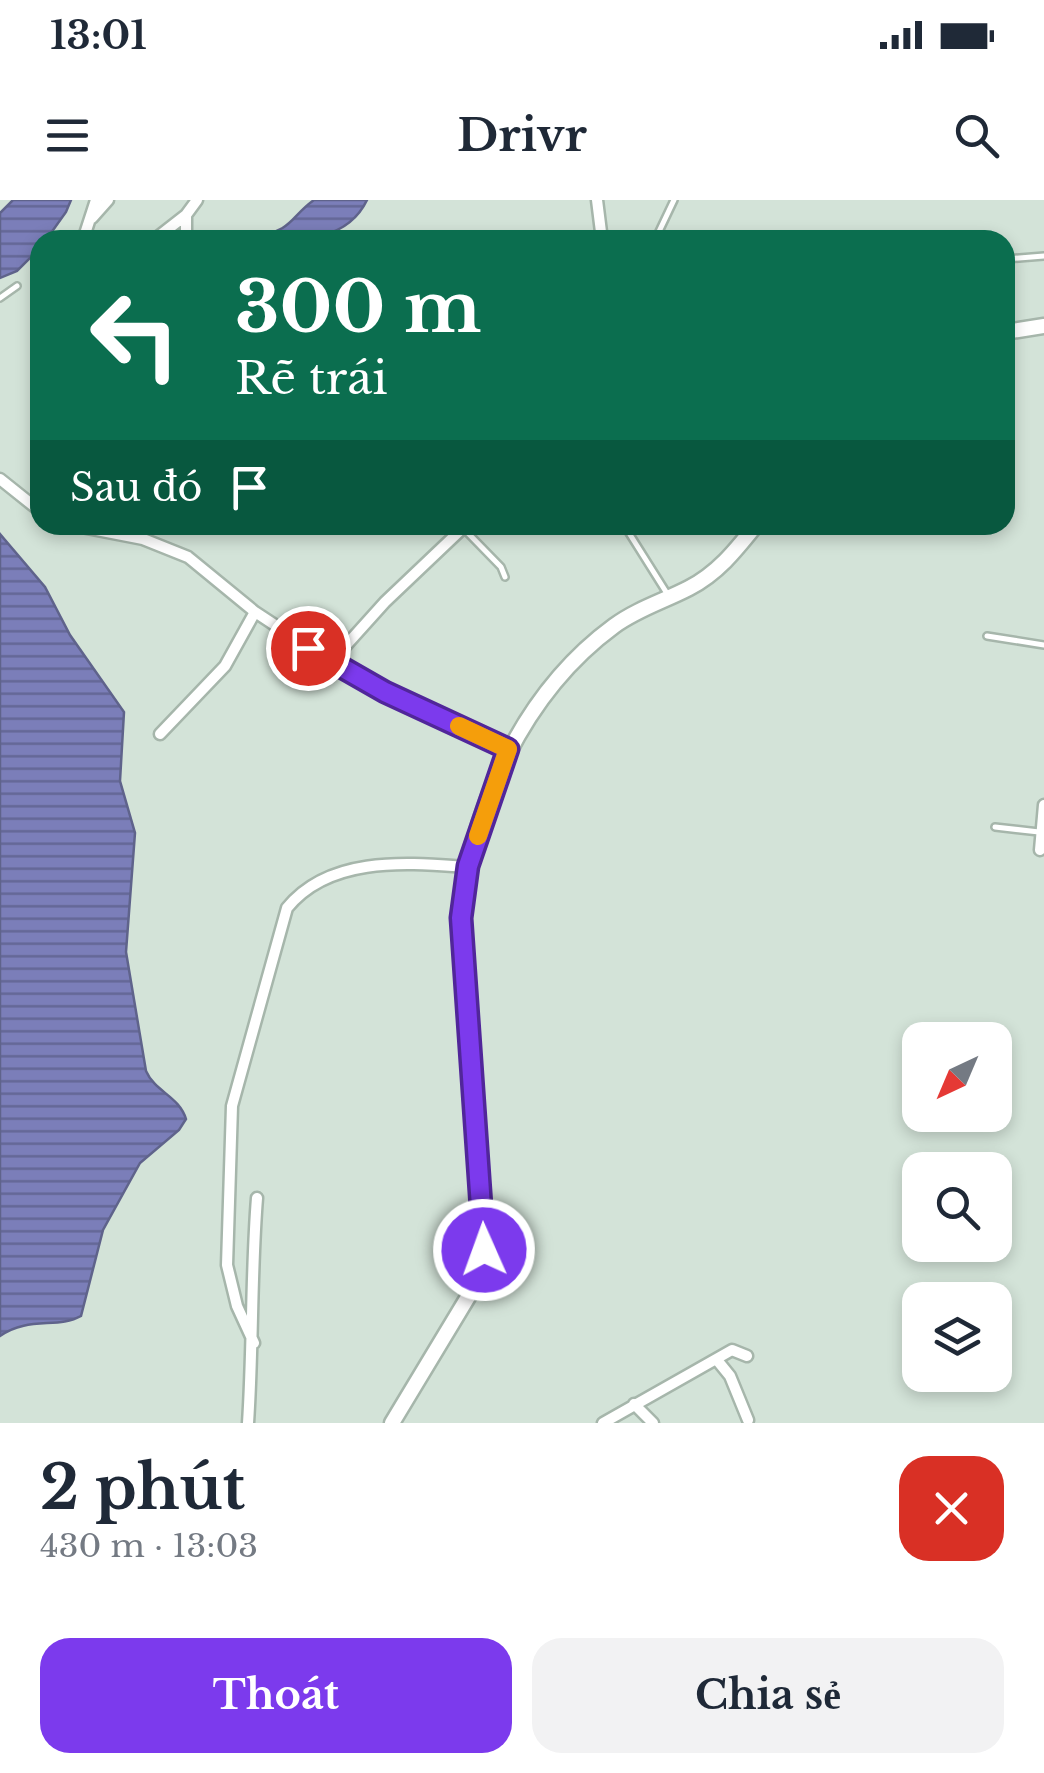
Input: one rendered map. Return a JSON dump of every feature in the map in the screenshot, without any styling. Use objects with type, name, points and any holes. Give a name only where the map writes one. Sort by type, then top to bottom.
[{"type":"street","points":[[86,230],[96,200]]},
{"type":"street","points":[[88,221],[108,200]]},
{"type":"street","points":[[167,230],[197,200]]},
{"type":"street","points":[[597,200],[601,230]]},
{"type":"street","points":[[186,215],[186,230]]},
{"type":"street","points":[[1015,330],[1044,326]]},
{"type":"street","points":[[0,479],[30,503]]},
{"type":"street","points":[[127,535],[168,547],[330,662],[508,749]]},
{"type":"street","points":[[330,662],[385,602],[456,535]]},
{"type":"street","points":[[392,1423],[468,1298],[484,1250],[461,947],[463,892],[468,866],[508,749],[544,698],[594,642],[641,610],[720,568],[748,535]]},
{"type":"street","points":[[160,734],[224,666],[255,612]]},
{"type":"street","points":[[1040,850],[1044,805]]},
{"type":"street","points":[[254,1342],[237,1306],[228,1265],[232,1106],[287,908],[300,892],[321,881],[368,867],[388,863],[468,866]]},
{"type":"street","points":[[248,1423],[254,1342],[252,1262],[258,1198]]},
{"type":"street","points":[[603,1423],[732,1350],[747,1356]]},
{"type":"street","points":[[717,1360],[730,1376],[748,1420]]},
{"type":"street","points":[[634,1404],[653,1423]]},
{"type":"lane","points":[[660,230],[674,200]]},
{"type":"lane","points":[[1015,258],[1044,256]]},
{"type":"lane","points":[[0,298],[17,286]]},
{"type":"lane","points":[[471,535],[501,567],[505,577]]},
{"type":"lane","points":[[630,535],[669,598]]},
{"type":"lane","points":[[987,636],[1044,646]]},
{"type":"lane","points":[[995,827],[1042,832]]},
{"type":"water","points":[[13,200],[71,200],[53,230],[30,230],[30,258],[17,271],[0,278],[0,213]]},
{"type":"water","points":[[314,200],[367,200],[358,214],[337,230],[279,230]]},
{"type":"water","points":[[0,534],[45,587],[70,635],[124,712],[120,781],[135,833],[126,952],[146,1071],[186,1119],[179,1130],[140,1163],[103,1230],[81,1316],[21,1326],[0,1336]]},
{"type":"slow traffic","points":[[459,726],[508,749],[478,836]]},
{"type":"route","points":[[308,648],[385,692],[508,749],[468,866],[461,918],[484,1250]]}]
